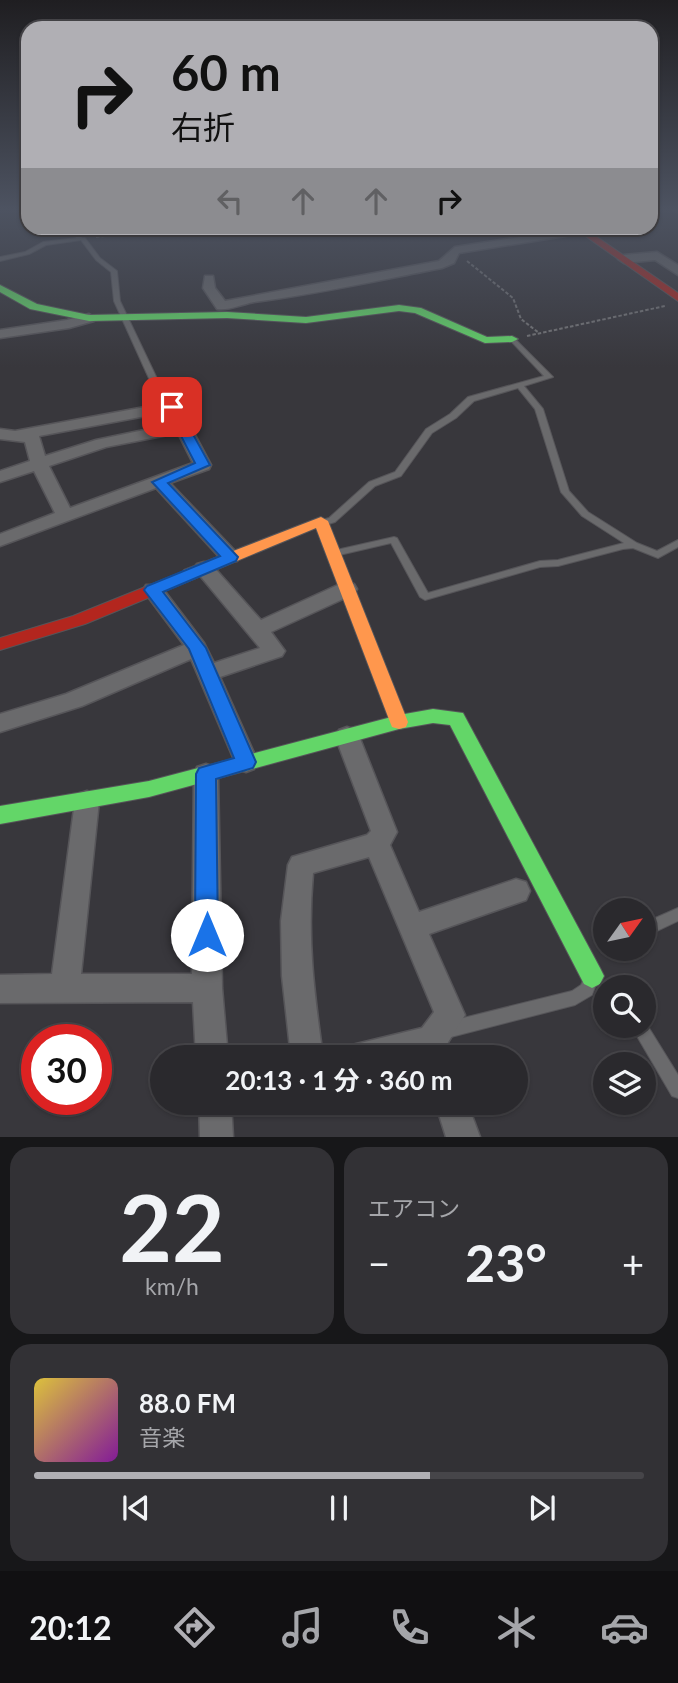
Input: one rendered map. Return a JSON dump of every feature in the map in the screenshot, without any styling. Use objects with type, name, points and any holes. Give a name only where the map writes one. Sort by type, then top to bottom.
[{"type":"street","points":[[227,310],[236,302],[294,293],[448,261]]},
{"type":"street","points":[[626,261],[653,280],[671,302]]},
{"type":"street","points":[[653,280],[678,277]]},
{"type":"street","points":[[209,279],[209,288],[227,310]]},
{"type":"street","points":[[0,288],[34,307],[89,318]]},
{"type":"street","points":[[0,334],[51,327],[89,318],[227,310],[306,320],[399,308],[417,310],[485,340],[512,339]]},
{"type":"street","points":[[0,540],[203,465],[172,407],[8,435]]},
{"type":"street","points":[[0,477],[102,443],[182,427]]},
{"type":"street","points":[[8,435],[32,438],[39,464],[65,516]]},
{"type":"street","points":[[159,482],[230,557]]},
{"type":"street","points":[[0,644],[79,620],[321,521],[399,722]]},
{"type":"street","points":[[204,568],[274,652],[209,672]]},
{"type":"street","points":[[258,630],[347,589]]},
{"type":"street","points":[[153,590],[197,648],[246,762]]},
{"type":"street","points":[[0,723],[74,700],[197,648]]},
{"type":"street","points":[[0,815],[87,801],[206,774],[399,722],[433,716],[456,718],[595,975]]},
{"type":"street","points":[[306,1045],[295,935],[301,865],[376,844],[384,832],[347,736]]},
{"type":"street","points":[[206,774],[207,988],[211,1045]]},
{"type":"street","points":[[65,989],[87,801]]},
{"type":"street","points":[[376,844],[450,1015],[435,1044]]},
{"type":"street","points":[[412,927],[516,891]]},
{"type":"street","points":[[0,989],[207,988]]},
{"type":"street","points":[[216,1115],[217,1137]]},
{"type":"street","points":[[455,1115],[463,1137]]},
{"type":"lane","points":[[101,261],[114,271],[117,301],[127,317],[156,385],[172,407]]},
{"type":"lane","points":[[322,523],[332,520],[372,484],[398,474],[429,431],[453,416],[471,399],[549,377],[512,339]]},
{"type":"lane","points":[[519,385],[539,409],[565,492],[585,514],[634,545],[659,555],[678,542]]},
{"type":"lane","points":[[333,553],[394,540],[425,597],[540,564],[558,563],[634,545]]},
{"type":"lane","points":[[656,924],[678,914]]},
{"type":"lane","points":[[593,954],[586,957],[595,975]]},
{"type":"lane","points":[[435,1044],[575,998],[593,983]]},
{"type":"lane","points":[[646,1038],[678,1090]]},
{"type":"path","points":[[467,261],[513,298],[521,319],[539,334]]},
{"type":"path","points":[[512,339],[671,302]]},
{"type":"traffic: fast","points":[[0,288],[34,307],[89,318],[227,315],[306,320],[399,308],[417,310],[485,340],[512,339]]},
{"type":"traffic: fast","points":[[0,815],[149,789],[399,722],[433,716],[456,718],[592,976]]},
{"type":"traffic: slow","points":[[190,574],[321,521],[399,722]]},
{"type":"traffic: jam","points":[[626,261],[678,298]]},
{"type":"traffic: jam","points":[[0,644],[79,620],[190,574]]},
{"type":"route","points":[[172,407],[203,465],[159,482],[230,557],[153,590],[197,648],[246,762],[206,774],[207,935]]}]
